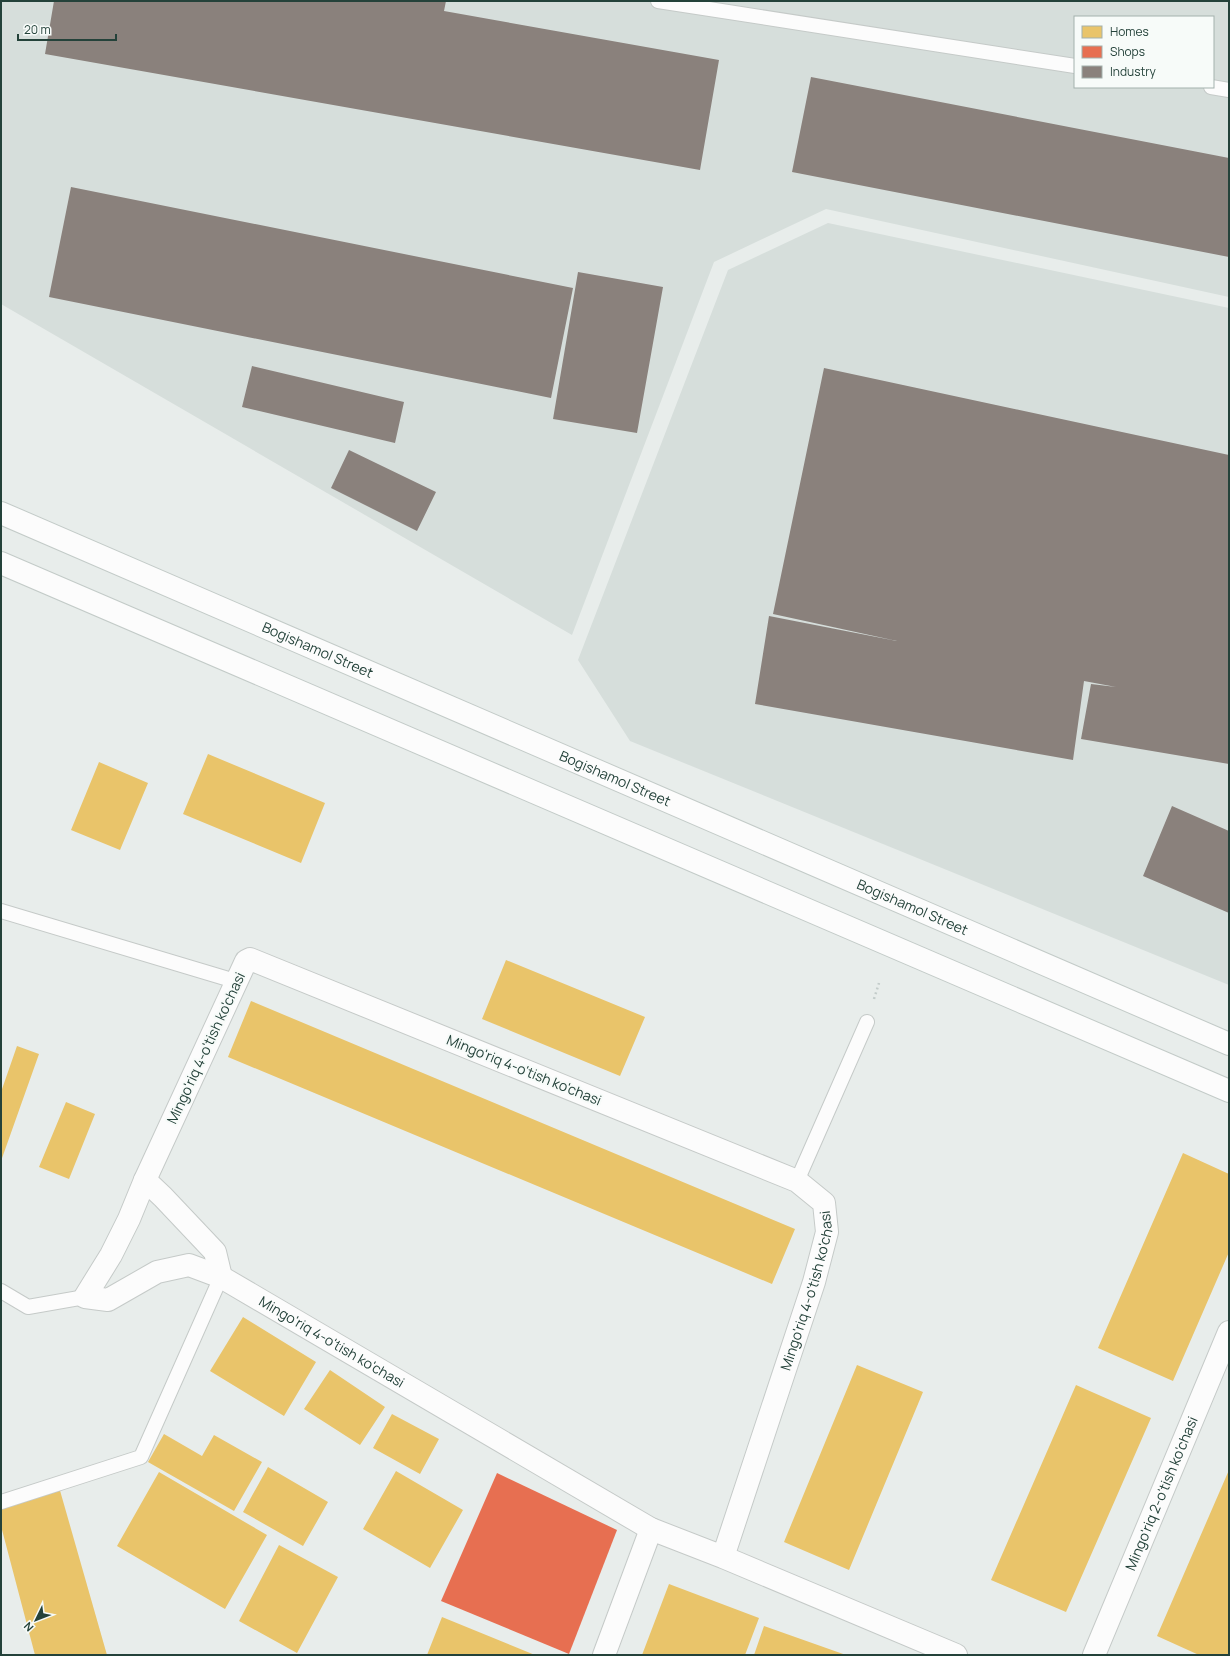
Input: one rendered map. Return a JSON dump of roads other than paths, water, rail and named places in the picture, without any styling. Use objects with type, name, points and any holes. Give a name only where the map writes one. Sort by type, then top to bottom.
[{"type":"street","name":"Bogishamol Street","points":[[1,513],[1229,1044]]},
{"type":"street","points":[[1,563],[1229,1091]]},
{"type":"street","name":"Mingo'riq 4-o'tish ko'chasi","points":[[723,1557],[814,1282],[826,1232],[824,1203],[798,1181],[250,959],[246,961],[235,981],[145,1180],[129,1220],[111,1256],[85,1297],[108,1300],[157,1272],[189,1265],[221,1277],[651,1529],[723,1557],[956,1655]]},
{"type":"street","points":[[145,1180],[215,1252],[221,1277]]},
{"type":"street","name":"Mingo'riq 2-o'tish ko'chasi","points":[[1094,1655],[1229,1332]]},
{"type":"street","points":[[604,1655],[651,1529]]},
{"type":"lane","points":[[658,1],[1074,66]]},
{"type":"lane","points":[[1214,88],[1229,90]]},
{"type":"lane","points":[[1,911],[235,981]]},
{"type":"lane","points":[[798,1181],[866,1022]]},
{"type":"lane","points":[[1,1502],[140,1458],[221,1277]]},
{"type":"lane","points":[[1,1290],[28,1307],[85,1297]]}]
